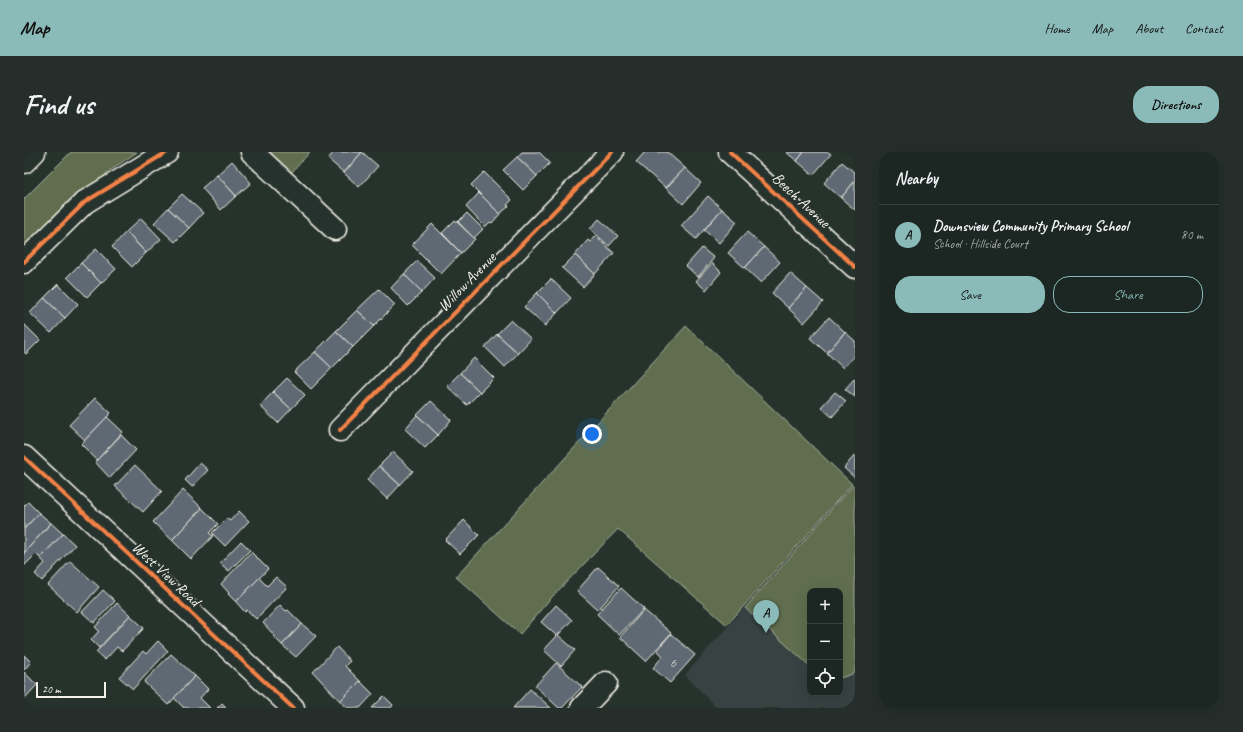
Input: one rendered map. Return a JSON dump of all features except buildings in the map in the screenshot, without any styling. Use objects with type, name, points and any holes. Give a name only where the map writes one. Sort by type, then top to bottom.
[{"type":"street","points":[[24,162],[34,152]]},
{"type":"street","points":[[24,262],[85,202],[167,152]]},
{"type":"street","points":[[252,152],[335,229]]},
{"type":"street","name":"Willow Avenue","points":[[340,430],[612,152]]},
{"type":"street","name":"Beech Avenue","points":[[730,152],[855,267]]},
{"type":"street","name":"West View Road","points":[[24,457],[293,708]]},
{"type":"street","points":[[582,708],[606,683]]},
{"type":"shaded area","points":[[853,485],[855,487],[855,708],[717,708],[685,675]]},
{"type":"green space","points":[[71,152],[137,152],[108,172],[77,204],[24,250],[24,199]]},
{"type":"green space","points":[[267,152],[310,152],[291,173]]},
{"type":"green space","points":[[686,326],[852,484],[727,625],[618,529],[550,599],[520,634],[456,577]]},
{"type":"green space","points":[[853,485],[855,488],[855,673],[843,677],[843,588],[807,588],[807,663],[745,608]]},
{"type":"cycle path","points":[[24,262],[85,202],[167,152]]},
{"type":"cycle path","points":[[340,430],[612,152]]},
{"type":"cycle path","points":[[730,152],[855,267]]},
{"type":"cycle path","points":[[24,457],[293,708]]},
{"type":"place","name":"Downsview Community Primary School","points":[[766,633]]}]
